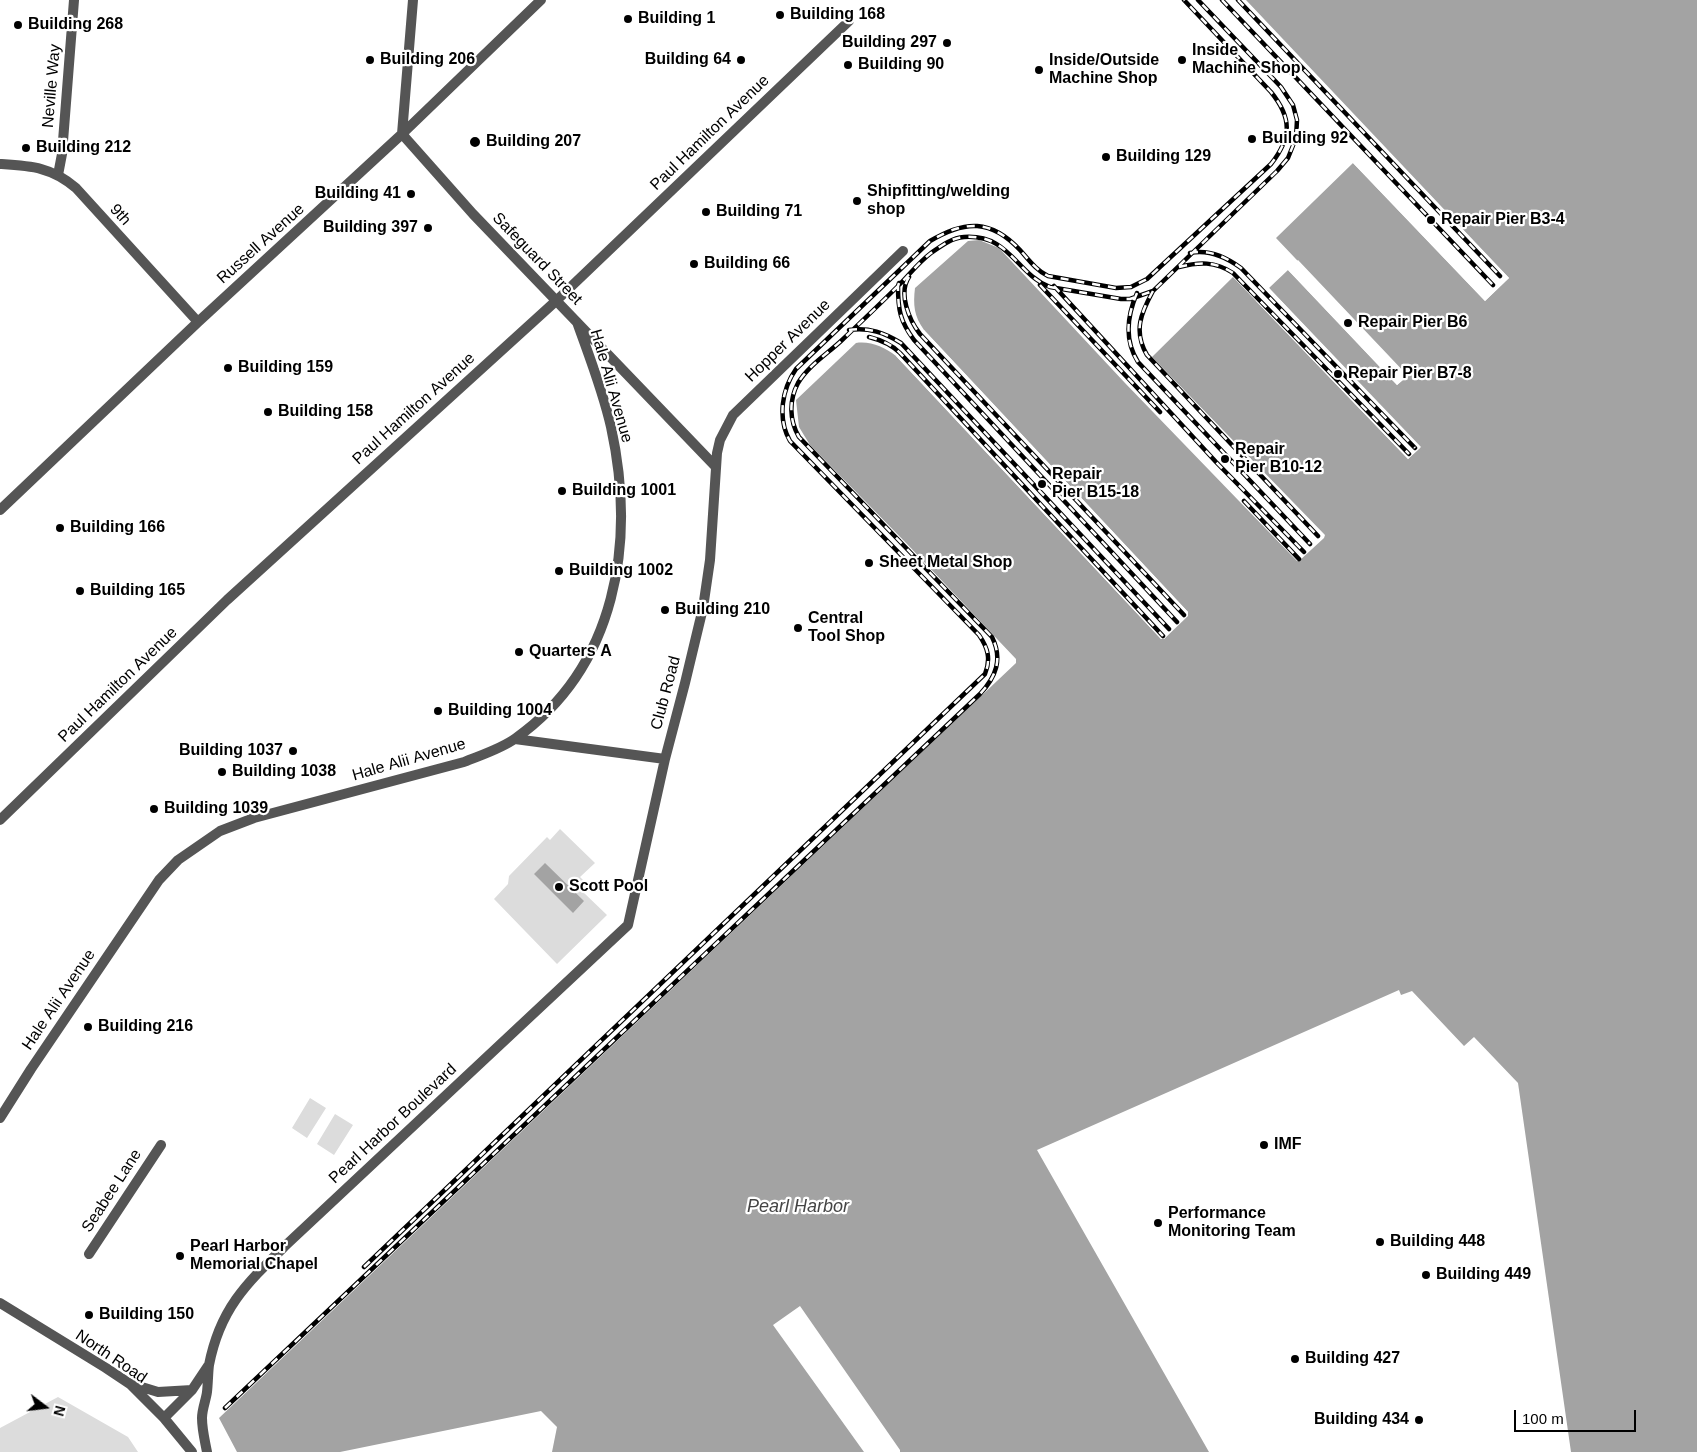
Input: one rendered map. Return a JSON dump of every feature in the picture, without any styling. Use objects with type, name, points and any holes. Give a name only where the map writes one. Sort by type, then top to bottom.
[{"type":"street","name":"Neville Way","points":[[58,175],[62,154],[74,0]]},
{"type":"street","points":[[402,134],[413,0]]},
{"type":"street","name":"Russell Avenue","points":[[0,510],[198,322],[402,134],[541,0]]},
{"type":"street","name":"Paul Hamilton Avenue","points":[[0,820],[227,600],[557,300],[849,21]]},
{"type":"street","name":"Safeguard Street","points":[[402,134],[473,214],[716,467]]},
{"type":"street","name":"9th","points":[[0,164],[37,167],[58,175],[76,188],[198,322]]},
{"type":"street","name":"Hopper Avenue","points":[[716,467],[720,440],[733,415],[903,251]]},
{"type":"street","name":"Hale Alii Avenue","points":[[0,1118],[159,880],[178,860],[220,831],[254,818],[464,762],[515,739],[549,712],[569,688],[587,661],[600,632],[610,600],[620,541],[620,483],[611,426],[577,322]]},
{"type":"street","name":"Club Road","points":[[628,925],[664,759],[703,608],[710,560],[716,467]]},
{"type":"street","points":[[515,739],[664,759]]},
{"type":"street","name":"Pearl Harbor Boulevard","points":[[209,1365],[219,1328],[234,1300],[253,1277],[628,925]]},
{"type":"street","name":"Seabee Lane","points":[[89,1254],[161,1145]]},
{"type":"street","name":"North Road","points":[[0,1303],[130,1384],[164,1418],[192,1452]]},
{"type":"street","points":[[164,1418],[192,1390],[209,1365]]},
{"type":"street","points":[[207,1452],[203,1435],[202,1416],[207,1392],[209,1365]]},
{"type":"street","points":[[130,1384],[158,1392],[192,1390]]},
{"type":"shaded area","points":[[560,829],[595,863],[580,877],[588,885],[582,891],[607,915],[557,964],[494,899],[508,884],[509,876],[547,837],[550,840]]},
{"type":"shaded area","points":[[310,1098],[326,1108],[307,1138],[292,1128]]},
{"type":"shaded area","points":[[335,1114],[353,1125],[334,1155],[317,1144]]},
{"type":"shaded area","points":[[58,1397],[128,1437],[138,1452],[0,1452],[0,1428]]},
{"type":"water","name":"Pearl Harbor","points":[[1246,0],[1697,0],[1697,1452],[1571,1452],[1518,1083],[1474,1037],[1464,1046],[1412,991],[1401,995],[1399,990],[1037,1150],[1209,1452],[552,1452],[557,1427],[541,1411],[340,1452],[237,1452],[219,1418],[1016,663],[1016,659],[810,445],[799,427],[796,400],[856,343],[877,345],[896,356],[1161,639],[1164,639],[1188,612],[924,330],[918,320],[914,300],[915,288],[968,241],[979,240],[999,248],[1125,383],[1297,561],[1324,538],[1325,535],[1152,357],[1233,277],[1408,459],[1420,448],[1269,288],[1288,270],[1397,385],[1407,376],[1276,238],[1353,163],[1485,301],[1509,278]]},
{"type":"water","name":"Scott Pool","points":[[545,863],[584,901],[573,913],[534,874]]},
{"type":"pier","points":[[1377,140],[1509,278],[1485,301],[1353,163],[1355,161],[1485,298],[1506,278],[1375,142]]},
{"type":"pier","points":[[1298,260],[1408,376],[1397,385],[1288,270],[1290,268],[1398,382],[1404,376],[1296,262]]},
{"type":"pier","points":[[1269,288],[1421,447],[1408,459],[1256,301],[1258,299],[1408,456],[1417,447],[1267,290]]},
{"type":"pier","points":[[924,330],[1188,612],[1188,616],[1164,639],[1161,639],[896,356],[898,355],[1163,636],[1185,613],[922,332]]},
{"type":"pier","points":[[800,1306],[900,1452],[864,1452],[773,1325]]},
{"type":"railway","points":[[364,1267],[985,674],[988,654],[985,644],[979,635],[790,441],[783,423],[782,413],[787,385],[796,369],[930,241],[943,234],[966,226],[988,228],[1009,240],[1036,268],[1048,276],[1116,288],[1131,287],[1147,279],[1271,164],[1283,145],[1286,136],[1286,119],[1283,110],[1271,92],[1184,0]]},
{"type":"railway","points":[[225,1408],[986,688],[994,674],[997,660],[992,637],[799,437],[793,424],[791,410],[793,396],[798,383],[812,366],[863,320],[918,264],[950,241],[964,237],[979,238],[992,242],[1002,248],[1038,281],[1050,287],[1130,299],[1153,291],[1277,171],[1288,158],[1296,138],[1297,120],[1293,105],[1281,87],[1198,0]]},
{"type":"railway","points":[[1222,0],[1493,285]]},
{"type":"railway","points":[[1238,0],[1500,276]]},
{"type":"railway","points":[[1190,253],[1211,253],[1229,260],[1241,268],[1415,448]]},
{"type":"railway","points":[[1179,267],[1207,264],[1220,266],[1233,273],[1409,454]]},
{"type":"railway","points":[[909,277],[905,291],[906,306],[920,334],[1184,615]]},
{"type":"railway","points":[[899,283],[899,309],[906,327],[914,340],[1177,622]]},
{"type":"railway","points":[[1040,285],[1160,412]]},
{"type":"railway","points":[[1054,286],[1216,462],[1304,552]]},
{"type":"railway","points":[[1153,291],[1140,322],[1140,338],[1147,355],[1318,536]]},
{"type":"railway","points":[[1137,293],[1131,310],[1128,328],[1131,345],[1138,362],[1310,544]]},
{"type":"railway","points":[[849,330],[863,329],[876,332],[889,336],[901,343],[1169,629]]},
{"type":"railway","points":[[869,337],[886,343],[900,353],[1163,636]]},
{"type":"railway","points":[[1244,501],[1299,559]]},
{"type":"place","name":"Building 168","points":[[780,15]]},
{"type":"place","name":"Building 1","points":[[628,19]]},
{"type":"place","name":"Building 268","points":[[18,25]]},
{"type":"place","name":"Building 297","points":[[947,43]]},
{"type":"place","name":"Building 206","points":[[370,60]]},
{"type":"place","name":"Building 64","points":[[741,60]]},
{"type":"place","name":"Inside Machine Shop","points":[[1182,60]]},
{"type":"place","name":"Building 90","points":[[848,65]]},
{"type":"place","name":"Inside/Outside Machine Shop","points":[[1039,70]]},
{"type":"place","name":"Building 92","points":[[1252,139]]},
{"type":"place","name":"Building 207","points":[[475,142]]},
{"type":"place","name":"Building 212","points":[[26,148]]},
{"type":"place","name":"Building 129","points":[[1106,157]]},
{"type":"place","name":"Building 41","points":[[411,194]]},
{"type":"place","name":"Shipfitting/welding shop","points":[[857,201]]},
{"type":"place","name":"Building 71","points":[[706,212]]},
{"type":"place","name":"Repair Pier B3-4","points":[[1431,220]]},
{"type":"place","name":"Building 397","points":[[428,228]]},
{"type":"place","name":"Building 66","points":[[694,264]]},
{"type":"place","name":"Repair Pier B6","points":[[1348,323]]},
{"type":"place","name":"Building 159","points":[[228,368]]},
{"type":"place","name":"Repair Pier B7-8","points":[[1338,374]]},
{"type":"place","name":"Building 158","points":[[268,412]]},
{"type":"place","name":"Repair Pier B10-12","points":[[1225,459]]},
{"type":"place","name":"Repair Pier B15-18","points":[[1042,484]]},
{"type":"place","name":"Building 1001","points":[[562,491]]},
{"type":"place","name":"Building 166","points":[[60,528]]},
{"type":"place","name":"Sheet Metal Shop","points":[[869,563]]},
{"type":"place","name":"Building 1002","points":[[559,571]]},
{"type":"place","name":"Building 165","points":[[80,591]]},
{"type":"place","name":"Building 210","points":[[665,610]]},
{"type":"place","name":"Central Tool Shop","points":[[798,628]]},
{"type":"place","name":"Quarters A","points":[[519,652]]},
{"type":"place","name":"Building 1004","points":[[438,711]]},
{"type":"place","name":"Building 1037","points":[[293,751]]},
{"type":"place","name":"Building 1038","points":[[222,772]]},
{"type":"place","name":"Building 1039","points":[[154,809]]},
{"type":"place","name":"Scott Pool","points":[[559,887]]},
{"type":"place","name":"Building 216","points":[[88,1027]]},
{"type":"place","name":"IMF","points":[[1264,1145]]},
{"type":"place","name":"Performance Monitoring Team","points":[[1158,1223]]},
{"type":"place","name":"Building 448","points":[[1380,1242]]},
{"type":"place","name":"Pearl Harbor Memorial Chapel","points":[[180,1256]]},
{"type":"place","name":"Building 449","points":[[1426,1275]]},
{"type":"place","name":"Building 150","points":[[89,1315]]},
{"type":"place","name":"Building 427","points":[[1295,1359]]},
{"type":"place","name":"Building 434","points":[[1419,1420]]}]
